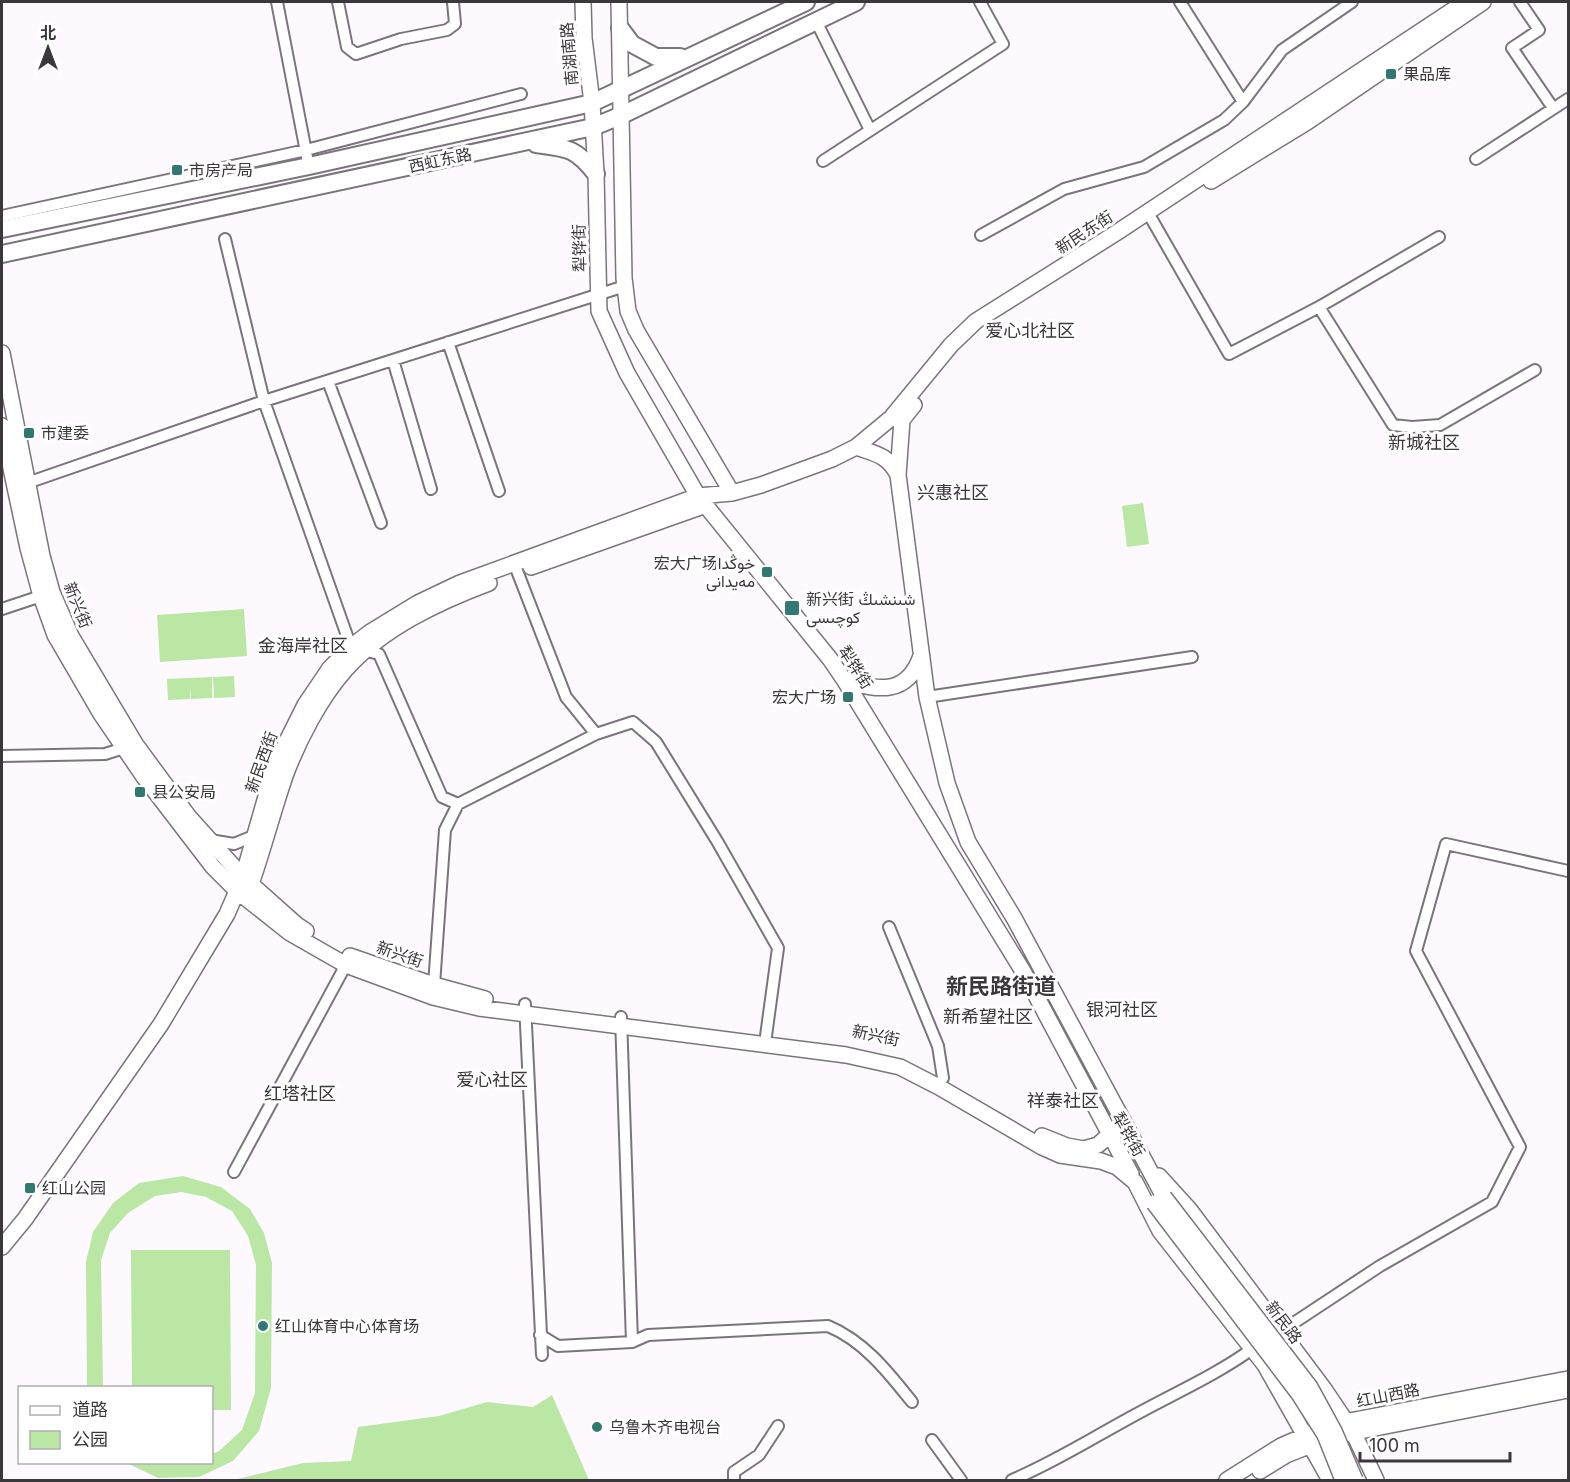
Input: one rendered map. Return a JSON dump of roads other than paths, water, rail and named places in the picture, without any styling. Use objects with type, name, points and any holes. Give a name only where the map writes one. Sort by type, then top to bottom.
[{"type":"main road","name":"南湖南路","points":[[583,2],[584,38],[592,103]]},
{"type":"main road","points":[[619,2],[625,286],[628,311],[636,330],[732,493]]},
{"type":"main road","name":"西虹东路","points":[[2,229],[307,158],[592,103],[806,2]]},
{"type":"main road","name":"西虹东路","points":[[2,254],[593,127],[856,2]]},
{"type":"main road","name":"新民东街","points":[[898,475],[902,420],[958,353],[981,330],[1006,310],[1465,2]]},
{"type":"main road","name":"新民东街","points":[[732,493],[762,485],[832,459],[856,447],[891,418],[951,345],[976,321],[1116,233],[1306,122],[1484,2]]},
{"type":"main road","points":[[620,28],[632,44],[656,57],[687,57]]},
{"type":"main road","name":"犁铧街","points":[[592,103],[599,311],[627,373],[702,500],[830,658],[845,681],[1024,973],[1135,1182],[1159,1200]]},
{"type":"main road","points":[[520,143],[561,147],[579,154],[596,174]]},
{"type":"main road","name":"新兴街","points":[[2,353],[27,483],[50,583],[71,636],[136,745],[244,887]]},
{"type":"main road","name":"新兴街","points":[[2,426],[28,548],[41,596],[55,635],[124,748],[213,867],[348,961],[433,997],[479,1008],[525,1009],[766,1036],[848,1047],[901,1058],[943,1078],[1048,1139],[1067,1146],[1084,1149],[1098,1145],[1109,1135],[1126,1126]]},
{"type":"main road","points":[[856,447],[880,455],[892,463],[898,475]]},
{"type":"main road","name":"犁铧街","points":[[898,475],[927,697],[947,783],[968,842],[1014,918],[1144,1159],[1159,1200]]},
{"type":"main road","name":"新民西街","points":[[2,1260],[33,1222],[161,1040],[236,919],[273,772],[305,705],[330,668],[418,603],[460,583],[516,567],[702,500],[732,493]]},
{"type":"main road","name":"新民西街","points":[[2,1247],[25,1219],[161,1024],[244,887],[296,750],[330,689],[358,649]]},
{"type":"main road","points":[[845,681],[867,687],[894,686],[912,676],[921,655]]},
{"type":"main road","name":"新兴街","points":[[348,961],[525,1009]]},
{"type":"main road","name":"新兴街","points":[[621,1021],[846,1055],[900,1067],[1042,1147],[1059,1155],[1101,1161],[1118,1167],[1135,1182]]},
{"type":"main road","points":[[1144,1159],[1190,1209],[1349,1426],[1376,1480]]},
{"type":"main road","points":[[1135,1182],[1160,1231],[1266,1365],[1330,1480]]},
{"type":"main road","name":"新民路","points":[[1159,1200],[1299,1394],[1325,1435],[1343,1480]]},
{"type":"main road","name":"新民路","points":[[1159,1200],[1310,1387],[1334,1431],[1356,1480]]},
{"type":"main road","name":"红山西路","points":[[1227,1480],[1281,1446],[1308,1440],[1349,1426],[1569,1379]]},
{"type":"main road","name":"红山西路","points":[[1349,1426],[1569,1390]]},
{"type":"main road","name":"红山西路","points":[[1245,1480],[1308,1440]]},
{"type":"street","points":[[277,2],[307,158]]},
{"type":"street","points":[[338,2],[347,47],[356,54],[401,39],[447,30],[455,24],[453,2]]},
{"type":"street","points":[[823,160],[1003,44],[980,2]]},
{"type":"street","points":[[1180,2],[1243,102]]},
{"type":"street","points":[[981,235],[1064,189],[1144,167],[1224,120],[1243,102],[1282,50],[1352,2]]},
{"type":"street","points":[[1520,2],[1539,30],[1512,48],[1553,108]]},
{"type":"street","points":[[816,21],[870,130]]},
{"type":"street","points":[[2,216],[307,158],[521,94]]},
{"type":"street","points":[[1476,159],[1569,99]]},
{"type":"street","points":[[1149,215],[1229,354],[1319,307],[1439,237]]},
{"type":"street","points":[[225,239],[264,402],[358,649],[379,654],[442,797],[458,804]]},
{"type":"street","points":[[27,483],[264,402],[625,286]]},
{"type":"street","points":[[1319,307],[1393,425],[1412,427],[1440,425],[1535,370]]},
{"type":"street","points":[[448,342],[499,491]]},
{"type":"street","points":[[393,360],[431,489]]},
{"type":"street","points":[[328,381],[381,523]]},
{"type":"street","points":[[516,567],[566,697],[596,734]]},
{"type":"street","points":[[2,609],[41,596]]},
{"type":"street","points":[[927,697],[1192,657]]},
{"type":"street","points":[[434,985],[445,831],[458,804],[596,734],[633,722],[656,742],[717,841],[778,948],[766,1036]]},
{"type":"street","points":[[2,756],[105,754],[124,748]]},
{"type":"street","points":[[209,840],[234,844],[256,835]]},
{"type":"street","points":[[1280,1332],[1380,1266],[1492,1202],[1520,1147],[1416,951],[1446,844],[1569,871]]},
{"type":"street","points":[[889,927],[938,1046],[943,1078]]},
{"type":"street","points":[[234,1172],[348,961]]},
{"type":"street","points":[[525,1009],[542,1355]]},
{"type":"street","points":[[621,1021],[632,1342]]},
{"type":"street","points":[[540,1335],[558,1346],[632,1342],[648,1335],[828,1326],[847,1334],[877,1361],[912,1402]]},
{"type":"street","points":[[1012,1480],[1036,1471],[1232,1364],[1252,1349]]},
{"type":"street","points":[[734,1480],[734,1472],[759,1455],[778,1426]]},
{"type":"street","points":[[932,1440],[961,1480]]},
{"type":"place","name":"果品库","points":[[1391,74]]},
{"type":"place","name":"市房产局","points":[[177,170]]},
{"type":"place","name":"市建委","points":[[29,433]]},
{"type":"place","name":"宏大广场خوڭدا مەيدانى","points":[[767,572]]},
{"type":"place","name":"新兴街 شىنشىڭ كوچىسى","points":[[792,608]]},
{"type":"place","name":"宏大广场","points":[[848,697]]},
{"type":"place","name":"县公安局","points":[[140,792]]},
{"type":"place","name":"红山公园","points":[[30,1188]]},
{"type":"place","name":"红山体育中心体育场","points":[[263,1326]]},
{"type":"place","name":"乌鲁木齐电视台","points":[[597,1427]]},
{"type":"district","name":"爱心北社区","points":[[1030,331]]},
{"type":"district","name":"新城社区","points":[[1424,443]]},
{"type":"district","name":"兴惠社区","points":[[953,493]]},
{"type":"district","name":"金海岸社区","points":[[303,646]]},
{"type":"district","name":"新民路街道","points":[[1001,986]]},
{"type":"district","name":"银河社区","points":[[1122,1010]]},
{"type":"district","name":"新希望社区","points":[[988,1017]]},
{"type":"district","name":"爱心社区","points":[[492,1080]]},
{"type":"district","name":"红塔社区","points":[[300,1094]]},
{"type":"district","name":"祥泰社区","points":[[1063,1101]]}]
